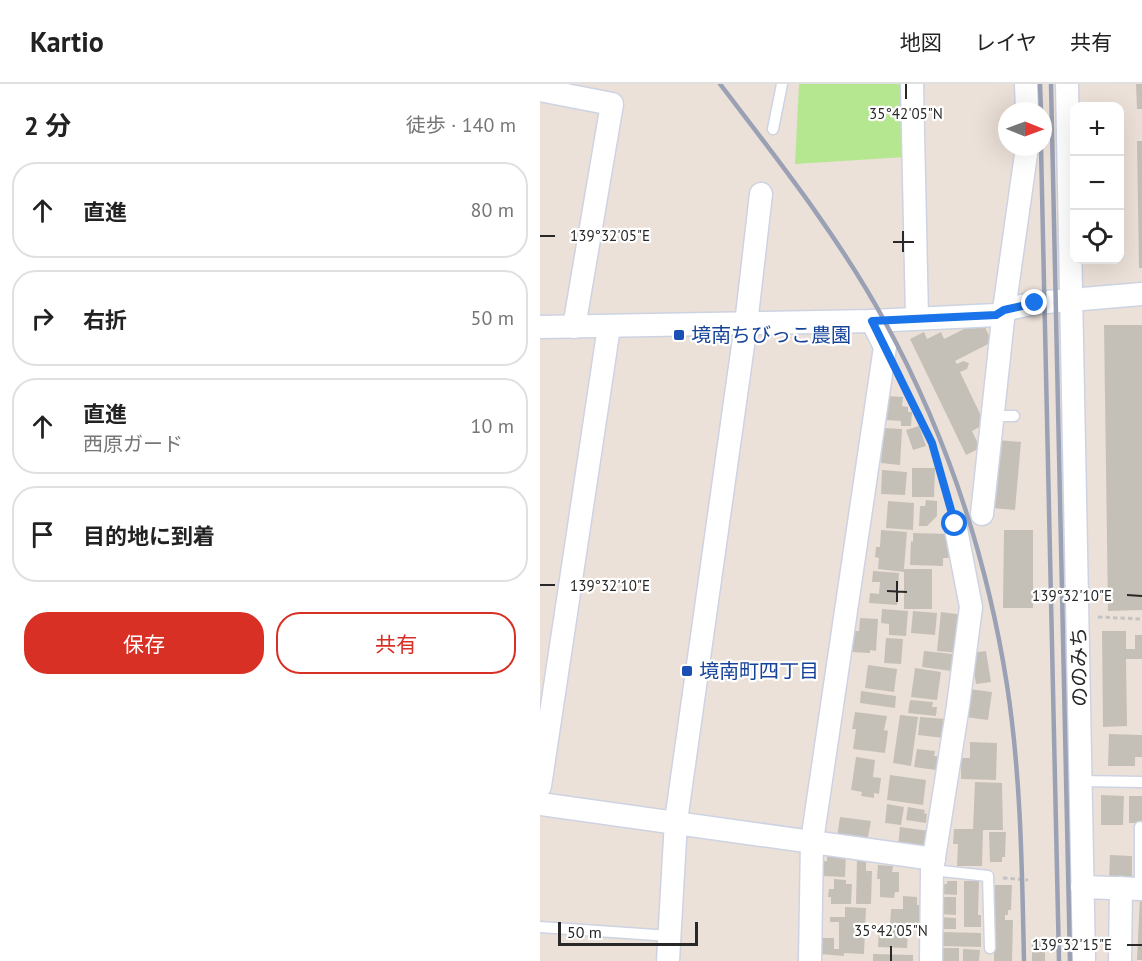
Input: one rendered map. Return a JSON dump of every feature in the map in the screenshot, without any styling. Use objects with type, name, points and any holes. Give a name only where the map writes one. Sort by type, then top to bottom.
[{"type":"street","points":[[912,84],[917,318]]},
{"type":"street","points":[[1026,84],[1027,102]]},
{"type":"street","name":"ののみち","points":[[1067,84],[1084,961]]},
{"type":"street","points":[[540,90],[612,104],[574,327]]},
{"type":"street","points":[[982,514],[1003,416],[1004,310],[1026,156]]},
{"type":"street","points":[[668,961],[676,821],[746,324],[761,194]]},
{"type":"street","points":[[540,327],[872,321],[996,315],[1004,310],[1035,303],[1142,294]]},
{"type":"street","points":[[810,961],[812,841],[885,347],[872,321]]},
{"type":"street","points":[[540,786],[609,327]]},
{"type":"street","points":[[931,961],[933,865],[971,607],[955,524]]},
{"type":"street","points":[[540,804],[812,841],[933,865]]},
{"type":"street","points":[[1082,887],[1134,889],[1120,961]]},
{"type":"lane","points":[[773,129],[782,84]]},
{"type":"lane","points":[[1081,781],[1142,782]]},
{"type":"lane","points":[[1134,889],[1140,827]]},
{"type":"lane","points":[[933,865],[988,876],[990,948]]},
{"type":"lane","points":[[540,927],[670,936]]},
{"type":"path","points":[[899,375],[932,443],[955,524]]},
{"type":"path","points":[[1079,617],[1142,619]]},
{"type":"path","points":[[988,876],[1028,880]]},
{"type":"green space","points":[[799,84],[903,84],[905,157],[795,164]]},
{"type":"building","points":[[1136,84],[1142,84],[1142,109],[1137,109]]},
{"type":"building","points":[[1137,141],[1142,141],[1142,268],[1139,268]]},
{"type":"building","points":[[983,323],[992,342],[955,361],[957,364],[963,361],[969,363],[967,369],[960,372],[985,424],[972,431],[980,448],[966,455],[910,339],[924,332],[927,339],[941,332],[944,339],[974,324]]},
{"type":"building","points":[[1104,325],[1142,325],[1142,610],[1108,611]]},
{"type":"building","points":[[887,396],[903,397],[902,406],[908,407],[908,412],[912,412],[911,426],[901,426],[901,421],[886,420]]},
{"type":"building","points":[[919,426],[926,446],[913,450],[906,430]]},
{"type":"building","points":[[884,428],[902,429],[900,465],[881,463]]},
{"type":"building","points":[[997,440],[1021,442],[1015,510],[992,508]]},
{"type":"building","points":[[912,468],[935,468],[934,497],[912,497]]},
{"type":"building","points":[[882,470],[907,472],[905,495],[881,494]]},
{"type":"building","points":[[926,500],[937,501],[937,516],[927,526],[919,526],[920,506],[925,506]]},
{"type":"building","points":[[888,501],[914,503],[913,530],[886,528]]},
{"type":"building","points":[[881,530],[907,532],[904,569],[932,569],[932,609],[904,609],[904,572],[878,569],[879,558],[875,557],[876,547],[880,547]]},
{"type":"building","points":[[1004,530],[1033,530],[1033,608],[1003,608]]},
{"type":"building","points":[[913,533],[950,534],[950,558],[943,558],[943,566],[910,565]]},
{"type":"building","points":[[873,571],[899,573],[897,605],[869,603],[870,593],[879,594],[880,582],[872,582]]},
{"type":"building","points":[[882,609],[908,611],[906,636],[889,635],[889,624],[881,623]]},
{"type":"building","points":[[913,611],[937,613],[935,635],[911,633]]},
{"type":"building","points":[[941,612],[964,615],[960,653],[937,651]]},
{"type":"building","points":[[860,618],[878,619],[876,651],[851,652],[854,631],[859,631]]},
{"type":"building","points":[[1102,631],[1126,631],[1126,649],[1135,649],[1135,635],[1142,635],[1142,659],[1126,659],[1127,726],[1103,727]]},
{"type":"building","points":[[886,638],[903,639],[901,664],[884,663]]},
{"type":"building","points":[[924,651],[953,654],[951,671],[922,667]]},
{"type":"building","points":[[986,651],[991,682],[976,684],[971,653]]},
{"type":"building","points":[[868,665],[897,669],[894,692],[865,688]]},
{"type":"building","points":[[915,668],[941,672],[937,700],[911,697]]},
{"type":"building","points":[[969,689],[992,692],[988,720],[965,717]]},
{"type":"building","points":[[861,691],[896,696],[895,708],[860,703]]},
{"type":"building","points":[[910,700],[933,702],[932,707],[937,707],[936,716],[908,713]]},
{"type":"building","points":[[855,712],[887,716],[884,730],[888,731],[885,753],[853,749],[856,729],[852,729]]},
{"type":"building","points":[[900,715],[918,717],[911,766],[893,763]]},
{"type":"building","points":[[920,717],[945,719],[944,738],[918,735]]},
{"type":"building","points":[[1109,734],[1142,735],[1142,757],[1135,757],[1135,766],[1108,766]]},
{"type":"building","points":[[970,742],[997,743],[996,780],[961,779],[961,758],[970,758]]},
{"type":"building","points":[[917,749],[935,751],[934,756],[944,757],[943,771],[914,767]]},
{"type":"building","points":[[856,757],[875,760],[873,777],[881,778],[879,794],[874,793],[874,798],[861,796],[862,792],[851,790]]},
{"type":"building","points":[[890,775],[926,780],[923,805],[887,800]]},
{"type":"building","points":[[975,782],[1002,783],[1003,830],[983,830],[982,866],[957,866],[958,844],[953,844],[954,829],[973,829]]},
{"type":"building","points":[[1101,795],[1124,796],[1123,825],[1101,825]]},
{"type":"building","points":[[1129,796],[1142,796],[1142,823],[1129,823]]},
{"type":"building","points":[[887,804],[904,807],[901,825],[885,823]]},
{"type":"building","points":[[908,807],[925,810],[926,823],[906,820]]},
{"type":"building","points":[[840,817],[871,821],[867,842],[837,837]]},
{"type":"building","points":[[900,827],[929,831],[926,852],[898,847]]},
{"type":"building","points":[[989,832],[1006,832],[1005,857],[1002,857],[1002,862],[990,862]]},
{"type":"building","points":[[827,853],[846,853],[845,877],[823,876]]},
{"type":"building","points":[[1110,855],[1132,856],[1132,881],[1109,881]]},
{"type":"building","points":[[857,857],[866,857],[866,871],[872,871],[871,904],[856,904]]},
{"type":"building","points":[[878,865],[893,866],[892,872],[899,872],[899,892],[895,892],[894,898],[880,897],[880,879],[877,879]]},
{"type":"building","points":[[834,879],[846,880],[846,884],[852,884],[851,904],[831,904],[831,897],[828,897],[829,889],[834,889]]},
{"type":"building","points":[[947,881],[957,881],[957,895],[940,894],[940,884],[947,884]]},
{"type":"building","points":[[964,881],[979,881],[978,915],[981,915],[981,927],[964,927]]},
{"type":"building","points":[[995,885],[1012,885],[1011,910],[1008,910],[1008,915],[1005,915],[1005,920],[1013,920],[1012,961],[994,961]]},
{"type":"building","points":[[903,896],[917,897],[917,905],[924,905],[923,926],[890,926],[891,909],[903,909]]},
{"type":"building","points":[[1140,896],[1142,896],[1142,960],[1137,960]]},
{"type":"building","points":[[939,897],[956,897],[956,915],[939,914]]},
{"type":"building","points":[[845,907],[866,908],[864,954],[844,953],[844,956],[820,954],[820,938],[834,938],[834,949],[839,949],[839,922],[830,922],[830,917],[845,917]]},
{"type":"building","points":[[939,917],[956,918],[956,929],[939,929]]},
{"type":"building","points":[[879,928],[908,929],[907,948],[878,947]]},
{"type":"building","points":[[941,932],[981,933],[981,947],[941,946]]},
{"type":"building","points":[[1045,940],[1045,961],[1032,961],[1032,941]]},
{"type":"building","points":[[937,948],[959,948],[959,961],[937,961]]},
{"type":"building","points":[[963,949],[980,950],[979,961],[963,961]]},
{"type":"building","points":[[873,954],[913,955],[913,961],[873,961]]},
{"type":"railway","points":[[720,84],[806,199],[866,289],[884,320],[926,406],[961,496],[988,590],[1012,719],[1020,823],[1024,961]]},
{"type":"railway","points":[[1040,84],[1041,102]]},
{"type":"railway","points":[[1051,84],[1070,961]]},
{"type":"railway","points":[[1041,156],[1059,961]]},
{"type":"place","name":"境南ちびっこ農園","points":[[679,335]]},
{"type":"place","name":"境南町四丁目","points":[[687,671]]},
{"type":"route","points":[[955,524],[932,443],[872,321],[996,315],[1004,310],[1035,303]]}]
